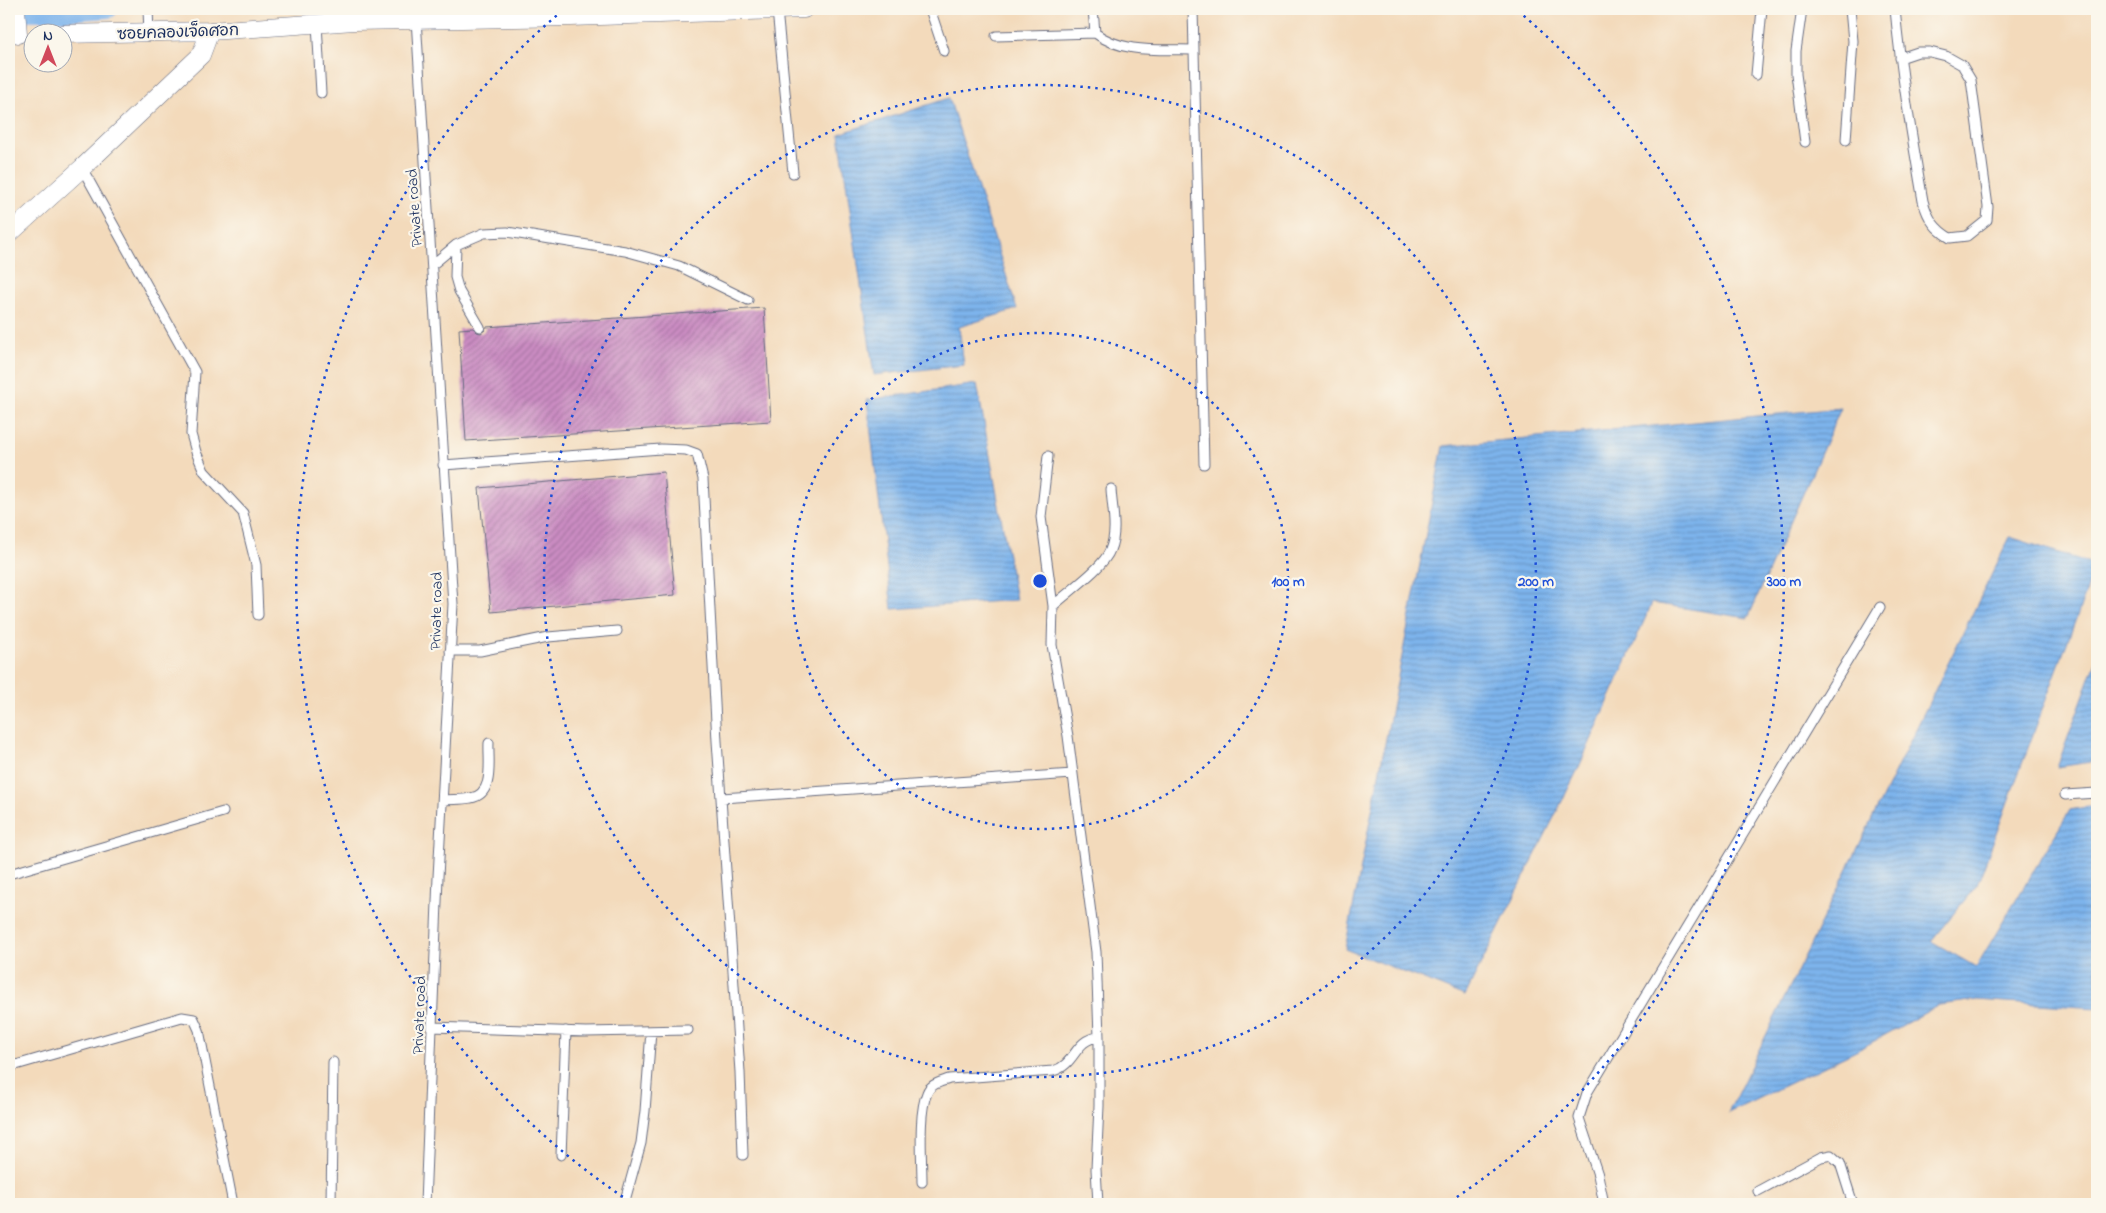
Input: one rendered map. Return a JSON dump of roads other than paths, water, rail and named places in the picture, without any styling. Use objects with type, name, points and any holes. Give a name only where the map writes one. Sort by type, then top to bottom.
[{"type":"street","name":"ซอยคลองเจ็ดศอก","points":[[72,33],[149,28],[210,31],[317,24],[353,14],[416,20],[804,9]]},
{"type":"street","points":[[9,234],[82,168],[201,55],[210,31]]},
{"type":"lane","points":[[148,9],[149,28]]},
{"type":"lane","points":[[930,9],[944,51]]},
{"type":"lane","points":[[1093,9],[1095,33]]},
{"type":"lane","points":[[1193,9],[1204,464]]},
{"type":"lane","points":[[1756,75],[1762,9]]},
{"type":"lane","points":[[1802,9],[1796,51],[1796,74],[1805,142]]},
{"type":"lane","points":[[1846,140],[1854,41],[1850,9]]},
{"type":"lane","points":[[1896,9],[1900,58],[1923,201],[1928,216],[1937,230],[1950,238],[1967,236],[1987,220],[1988,207],[1971,80],[1962,65],[1946,56],[1930,52],[1918,52],[1900,58]]},
{"type":"lane","points":[[777,10],[792,173]]},
{"type":"lane","name":"Private road","points":[[416,20],[432,265],[442,465],[452,585],[425,1204]]},
{"type":"lane","points":[[317,24],[321,93]]},
{"type":"lane","points":[[996,36],[1095,33],[1114,45],[1125,48],[1193,50]]},
{"type":"lane","points":[[82,168],[195,372],[191,434],[204,471],[243,513],[256,565],[258,615]]},
{"type":"lane","points":[[432,265],[456,245],[484,233],[507,232],[625,251],[679,266],[748,300]]},
{"type":"lane","points":[[456,245],[456,277],[459,291],[480,326]]},
{"type":"lane","points":[[442,465],[661,449],[686,450],[697,454],[703,479],[717,740],[740,1072],[743,1155]]},
{"type":"lane","points":[[1048,456],[1041,518],[1053,606],[1052,645],[1073,774],[1096,952],[1099,1037],[1099,1106],[1096,1169],[1098,1204]]},
{"type":"lane","points":[[1053,606],[1102,565],[1111,550],[1114,528],[1111,489]]},
{"type":"lane","points":[[1604,1204],[1598,1175],[1579,1118],[1587,1092],[1880,607]]},
{"type":"lane","points":[[450,651],[480,651],[548,637],[617,631]]},
{"type":"lane","points":[[442,800],[472,798],[483,794],[488,783],[489,743]]},
{"type":"lane","points":[[722,798],[1073,774]]},
{"type":"lane","points":[[2065,795],[2097,793]]},
{"type":"lane","points":[[9,874],[223,812]]},
{"type":"lane","points":[[9,1067],[182,1017],[194,1019],[199,1030],[233,1204]]},
{"type":"lane","points":[[432,1027],[566,1031],[688,1030]]},
{"type":"lane","points":[[561,1155],[566,1031]]},
{"type":"lane","points":[[624,1204],[641,1143],[646,1111],[651,1031]]},
{"type":"lane","points":[[922,1182],[923,1112],[927,1091],[935,1084],[949,1079],[1042,1073],[1062,1069],[1069,1063],[1082,1042],[1099,1037]]},
{"type":"lane","points":[[331,1204],[332,1062]]},
{"type":"lane","points":[[1758,1190],[1821,1157],[1831,1155],[1840,1163],[1853,1204]]},
{"type":"water","points":[[949,98],[1017,309],[959,327],[964,365],[874,375],[839,134]]},
{"type":"water","points":[[977,384],[1016,600],[892,609],[867,400]]},
{"type":"water","points":[[1841,408],[1748,618],[1652,603],[1579,767],[1465,996],[1345,949],[1443,446]]},
{"type":"water","points":[[2010,537],[2096,565],[1977,885],[1931,941],[1976,967],[2070,810],[2097,805],[2097,1008],[1977,1000],[1939,1005],[1856,1051],[1728,1113]]},
{"type":"water","points":[[2097,659],[2097,761],[2057,767]]},
{"type":"waterway","points":[[9,12],[65,12],[109,9]]}]
